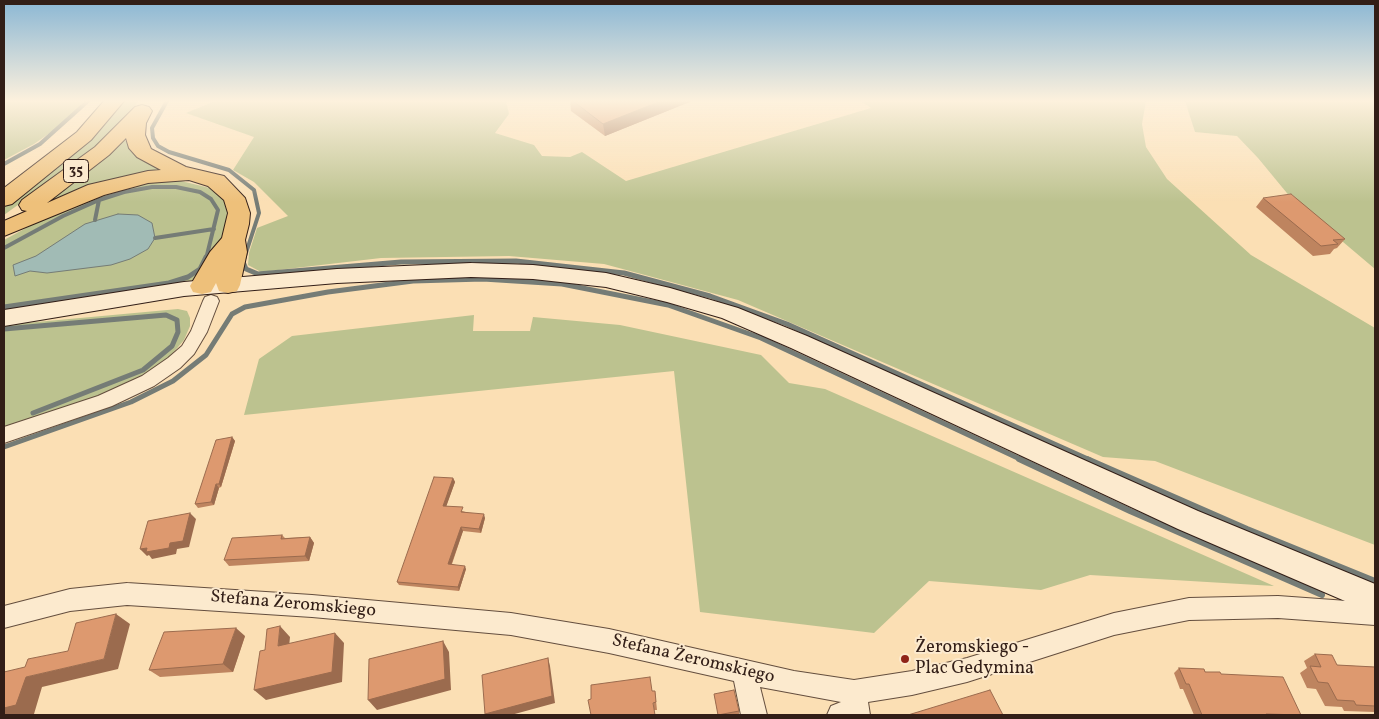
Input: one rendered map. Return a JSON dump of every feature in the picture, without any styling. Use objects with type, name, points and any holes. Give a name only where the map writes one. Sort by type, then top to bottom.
[{"type":"main road","name":"35","points":[[4,199],[85,135]]},
{"type":"main road","name":"35","points":[[4,223],[81,168],[120,135]]},
{"type":"main road","points":[[136,135],[139,148],[144,153],[160,163],[216,181],[234,198],[239,214],[234,240],[235,252],[228,285]]},
{"type":"main road","points":[[4,181],[70,148]]},
{"type":"main road","points":[[4,230],[65,202],[114,185],[163,176],[196,175]]},
{"type":"main road","points":[[206,294],[218,257],[234,240]]},
{"type":"street","points":[[206,294],[223,294],[228,285],[337,276],[471,270],[533,272],[606,280],[670,295],[730,313],[799,342],[1188,520],[1375,599]]},
{"type":"street","points":[[4,318],[69,315],[206,294],[338,285],[389,274]]},
{"type":"street","points":[[4,435],[105,401],[148,381],[174,363],[188,350],[199,332],[206,294]]},
{"type":"street","name":"Stefana Żeromskiego","points":[[4,617],[70,600],[127,594],[193,597],[512,624],[609,641],[794,683],[852,709],[912,683],[967,670],[1114,624],[1189,608],[1278,607],[1375,614]]},
{"type":"street","points":[[744,672],[754,715]]},
{"type":"green space","points":[[4,135],[47,135],[34,144],[4,160]]},
{"type":"green space","points":[[94,135],[108,135],[84,157],[4,215],[4,206]]},
{"type":"green space","points":[[247,135],[500,135],[534,145],[542,156],[570,157],[582,152],[626,181],[782,135],[1144,135],[1146,147],[1167,179],[1251,255],[1375,328],[1375,545],[1155,461],[1103,457],[738,300],[604,264],[509,256],[381,258],[261,272],[248,265],[249,253],[257,228],[288,216],[254,182],[233,170],[254,137]]},
{"type":"green space","points":[[1222,135],[1375,135],[1375,269],[1291,198],[1237,136]]},
{"type":"green space","points":[[124,141],[128,141],[133,152],[144,161],[169,171],[30,213]]},
{"type":"green space","points":[[177,180],[210,188],[223,198],[227,212],[224,234],[219,245],[193,280],[162,289],[4,310],[4,240],[63,208],[128,185]]},
{"type":"green space","points":[[178,309],[187,311],[190,318],[190,326],[184,340],[167,360],[143,376],[97,397],[4,429],[4,325]]},
{"type":"green space","points":[[474,315],[473,331],[530,331],[533,317],[620,325],[761,355],[789,383],[825,389],[1274,586],[1090,575],[1041,590],[929,581],[874,633],[700,612],[674,371],[244,415],[259,359],[292,336]]},
{"type":"water","points":[[118,214],[138,215],[152,223],[155,238],[148,249],[130,259],[111,265],[47,273],[30,271],[15,276],[13,265],[36,256],[85,224]]},
{"type":"building","points":[[1291,194],[1345,239],[1333,240],[1338,244],[1321,246],[1263,198]]},
{"type":"building","points":[[232,437],[219,484],[216,484],[211,502],[195,504],[216,440]]},
{"type":"building","points":[[434,477],[453,478],[443,506],[463,507],[461,512],[484,514],[479,529],[461,527],[448,564],[465,566],[458,587],[397,582]]},
{"type":"building","points":[[190,513],[183,541],[170,543],[169,548],[146,552],[147,548],[140,549],[148,521]]},
{"type":"building","points":[[282,535],[281,539],[310,537],[305,556],[224,560],[232,538]]},
{"type":"building","points":[[116,614],[104,659],[26,677],[16,705],[4,708],[4,672],[25,667],[28,659],[68,651],[76,623]]},
{"type":"building","points":[[280,626],[278,646],[335,633],[332,672],[254,690],[260,651],[265,650],[267,629]]},
{"type":"building","points":[[236,628],[223,664],[149,670],[164,632]]},
{"type":"building","points":[[443,641],[445,679],[368,700],[369,659]]},
{"type":"building","points":[[1315,654],[1332,655],[1337,665],[1375,667],[1375,706],[1356,705],[1354,701],[1337,700],[1328,683],[1318,682],[1310,666],[1321,667]]},
{"type":"building","points":[[548,658],[552,696],[485,714],[482,675]]},
{"type":"building","points":[[1179,668],[1204,669],[1205,672],[1220,672],[1221,674],[1283,677],[1301,715],[1202,715],[1189,684],[1186,684]]},
{"type":"building","points":[[650,677],[652,691],[655,691],[656,702],[653,703],[655,715],[591,715],[588,700],[591,699],[591,685]]},
{"type":"building","points":[[734,690],[739,711],[718,715],[714,694]]},
{"type":"building","points":[[990,690],[1003,715],[908,715]]},
{"type":"waterway","points":[[4,164],[40,144],[51,135]]},
{"type":"waterway","points":[[153,135],[158,146],[169,152],[229,170],[254,190],[259,213],[244,259]]},
{"type":"waterway","points":[[99,200],[124,192],[152,187],[176,187],[200,192],[211,199],[218,210],[213,229]]},
{"type":"waterway","points":[[4,248],[63,216],[99,200]]},
{"type":"waterway","points":[[95,220],[99,200]]},
{"type":"waterway","points":[[155,238],[213,229]]},
{"type":"waterway","points":[[206,259],[213,229]]},
{"type":"waterway","points":[[4,307],[169,283],[188,277],[200,269],[206,257]]},
{"type":"waterway","points":[[244,257],[243,262],[246,269],[258,274],[401,262],[516,261],[624,273],[710,296],[787,324],[1090,460]]},
{"type":"waterway","points":[[4,447],[131,402],[173,381],[206,355],[232,314],[245,307],[328,292],[413,281],[483,279],[562,284],[668,305],[761,338],[1022,460]]},
{"type":"waterway","points":[[4,329],[166,315],[177,320],[178,332],[172,346],[143,370],[33,413]]},
{"type":"waterway","points":[[1019,459],[1130,511],[1322,595]]},
{"type":"waterway","points":[[1087,459],[1247,529],[1375,581]]},
{"type":"place","name":"Żeromskiego - Plac Gedymina","points":[[905,659]]}]
